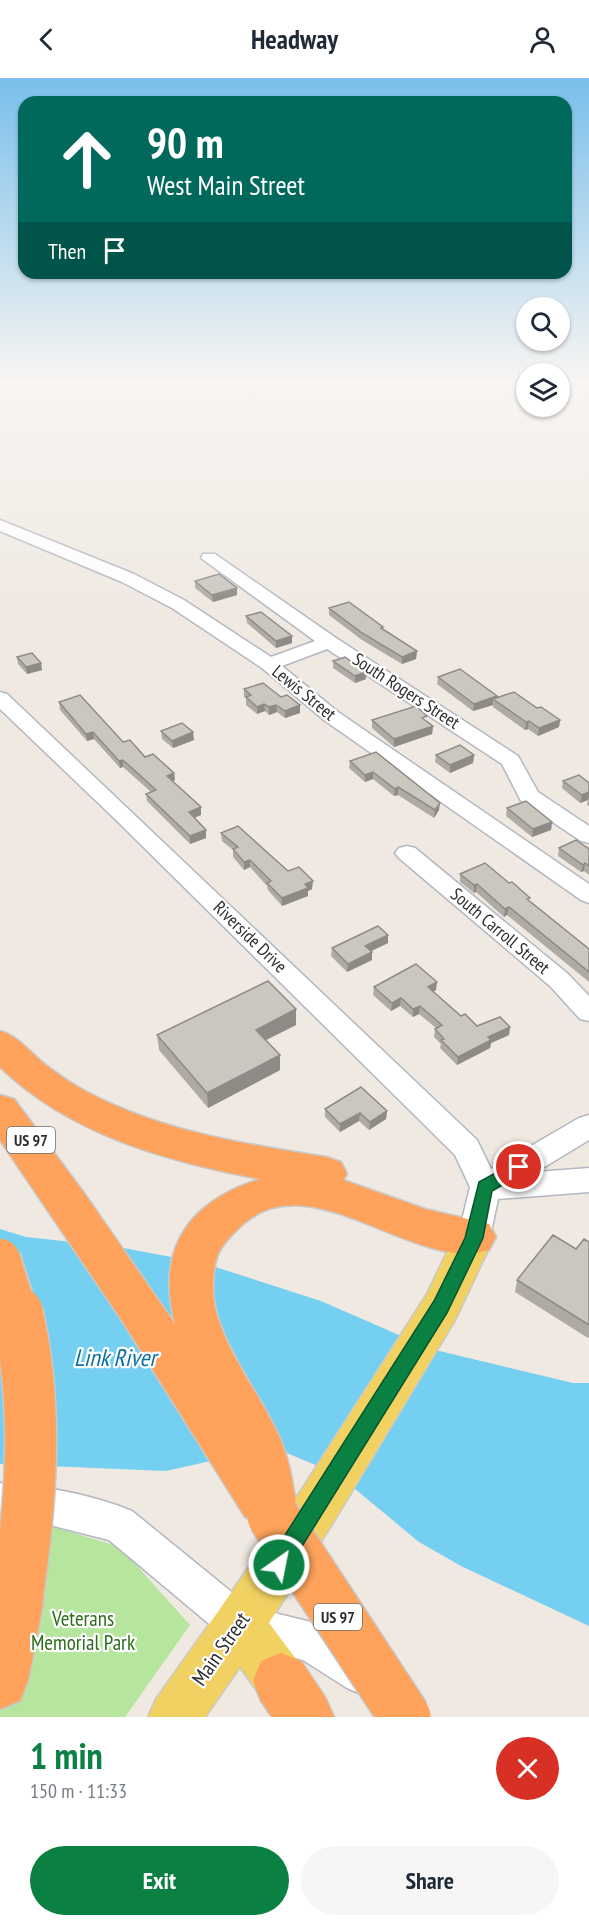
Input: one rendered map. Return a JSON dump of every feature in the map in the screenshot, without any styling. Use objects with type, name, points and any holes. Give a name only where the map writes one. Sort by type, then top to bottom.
[{"type":"highway","points":[[0,1045],[44,1086],[94,1114],[146,1136],[226,1156],[375,1183],[432,1208],[474,1238]]},
{"type":"highway","name":"US 97","points":[[0,1091],[60,1191]]},
{"type":"highway","name":"US 97","points":[[0,1110],[60,1191],[151,1325],[295,1511],[405,1717]]},
{"type":"highway","points":[[295,1511],[197,1326],[191,1296],[191,1264],[199,1243],[216,1221],[240,1204],[262,1195],[286,1190],[310,1190],[334,1194],[426,1228],[474,1238]]},
{"type":"highway","points":[[0,1258],[18,1317],[27,1370],[32,1426],[28,1529],[17,1599],[0,1681]]},
{"type":"main road","name":"Main Street","points":[[174,1717],[240,1624],[295,1511],[441,1307],[474,1238]]},
{"type":"main road","points":[[240,1624],[293,1699]]},
{"type":"street","name":"Lewis Street","points":[[0,525],[128,578],[178,604],[269,664],[331,716],[589,895]]},
{"type":"street","name":"South Rogers Street","points":[[209,558],[329,642],[511,760],[529,796],[589,836]]},
{"type":"street","points":[[269,664],[329,642]]},
{"type":"street","name":"Riverside Drive","points":[[0,698],[123,814],[467,1148],[485,1187]]},
{"type":"street","name":"South Carroll Street","points":[[406,854],[559,980],[589,1012]]},
{"type":"street","points":[[474,1238],[485,1187],[589,1126]]},
{"type":"street","points":[[485,1187],[589,1180]]},
{"type":"street","points":[[0,1501],[38,1504],[119,1524],[240,1624],[311,1642],[430,1717]]},
{"type":"street","points":[[293,1699],[336,1717]]},
{"type":"green space","name":"Veterans Memorial Park","points":[[0,1521],[47,1525],[120,1547],[190,1625],[125,1717],[0,1717]]},
{"type":"water","name":"Link River","points":[[0,1229],[26,1237],[118,1247],[203,1263],[321,1301],[431,1349],[573,1383],[589,1383],[589,1626],[461,1566],[419,1542],[337,1474],[282,1451],[255,1451],[166,1471],[0,1464]]},
{"type":"building","points":[[219,574],[237,588],[212,595],[195,581]]},
{"type":"building","points":[[349,602],[383,627],[381,628],[417,651],[402,657],[362,633],[329,608]]},
{"type":"building","points":[[261,612],[292,636],[276,641],[246,616]]},
{"type":"building","points":[[32,653],[41,663],[26,667],[17,657]]},
{"type":"building","points":[[345,657],[366,672],[355,676],[333,661]]},
{"type":"building","points":[[460,669],[497,696],[474,704],[438,677]]},
{"type":"building","points":[[263,683],[281,697],[287,695],[300,705],[285,711],[276,705],[269,707],[264,704],[257,707],[246,697],[251,695],[244,689]]},
{"type":"building","points":[[514,692],[560,720],[539,728],[529,721],[526,722],[493,699]]},
{"type":"building","points":[[80,695],[123,742],[130,740],[145,757],[153,754],[174,773],[167,776],[201,807],[189,812],[206,830],[190,836],[146,794],[156,790],[123,760],[119,761],[93,732],[86,734],[59,702]]},
{"type":"building","points":[[416,706],[427,716],[422,718],[433,726],[394,739],[372,720]]},
{"type":"building","points":[[182,723],[193,732],[172,741],[161,731]]},
{"type":"building","points":[[460,745],[474,755],[450,765],[436,755]]},
{"type":"building","points":[[376,752],[440,803],[435,810],[398,787],[395,789],[373,772],[365,775],[350,761]]},
{"type":"building","points":[[579,775],[589,783],[589,792],[582,795],[563,781]]},
{"type":"building","points":[[526,801],[552,822],[533,829],[507,808]]},
{"type":"building","points":[[238,826],[288,871],[299,867],[313,881],[305,884],[308,888],[282,898],[267,883],[271,881],[250,860],[244,862],[233,849],[238,847],[221,833]]},
{"type":"building","points":[[576,840],[589,849],[589,866],[585,863],[583,865],[559,848]]},
{"type":"building","points":[[485,863],[509,883],[512,882],[530,898],[527,899],[589,949],[589,972],[509,907],[505,909],[477,884],[474,885],[460,874]]},
{"type":"building","points":[[378,926],[388,935],[365,946],[372,952],[348,964],[332,948]]},
{"type":"building","points":[[416,964],[437,982],[428,987],[461,1016],[465,1014],[477,1026],[500,1017],[510,1027],[488,1037],[491,1040],[458,1057],[441,1040],[444,1039],[435,1029],[442,1025],[420,1006],[413,1009],[401,998],[392,1003],[374,987]]},
{"type":"building","points":[[268,981],[296,1009],[256,1030],[280,1055],[207,1093],[157,1035]]},
{"type":"building","points":[[361,1087],[387,1111],[370,1122],[360,1113],[340,1124],[325,1109]]},
{"type":"building","points":[[553,1235],[576,1249],[584,1239],[589,1242],[589,1325],[517,1280]]},
{"type":"route","points":[[279,1565],[441,1307],[474,1238],[485,1187],[519,1167]]}]
